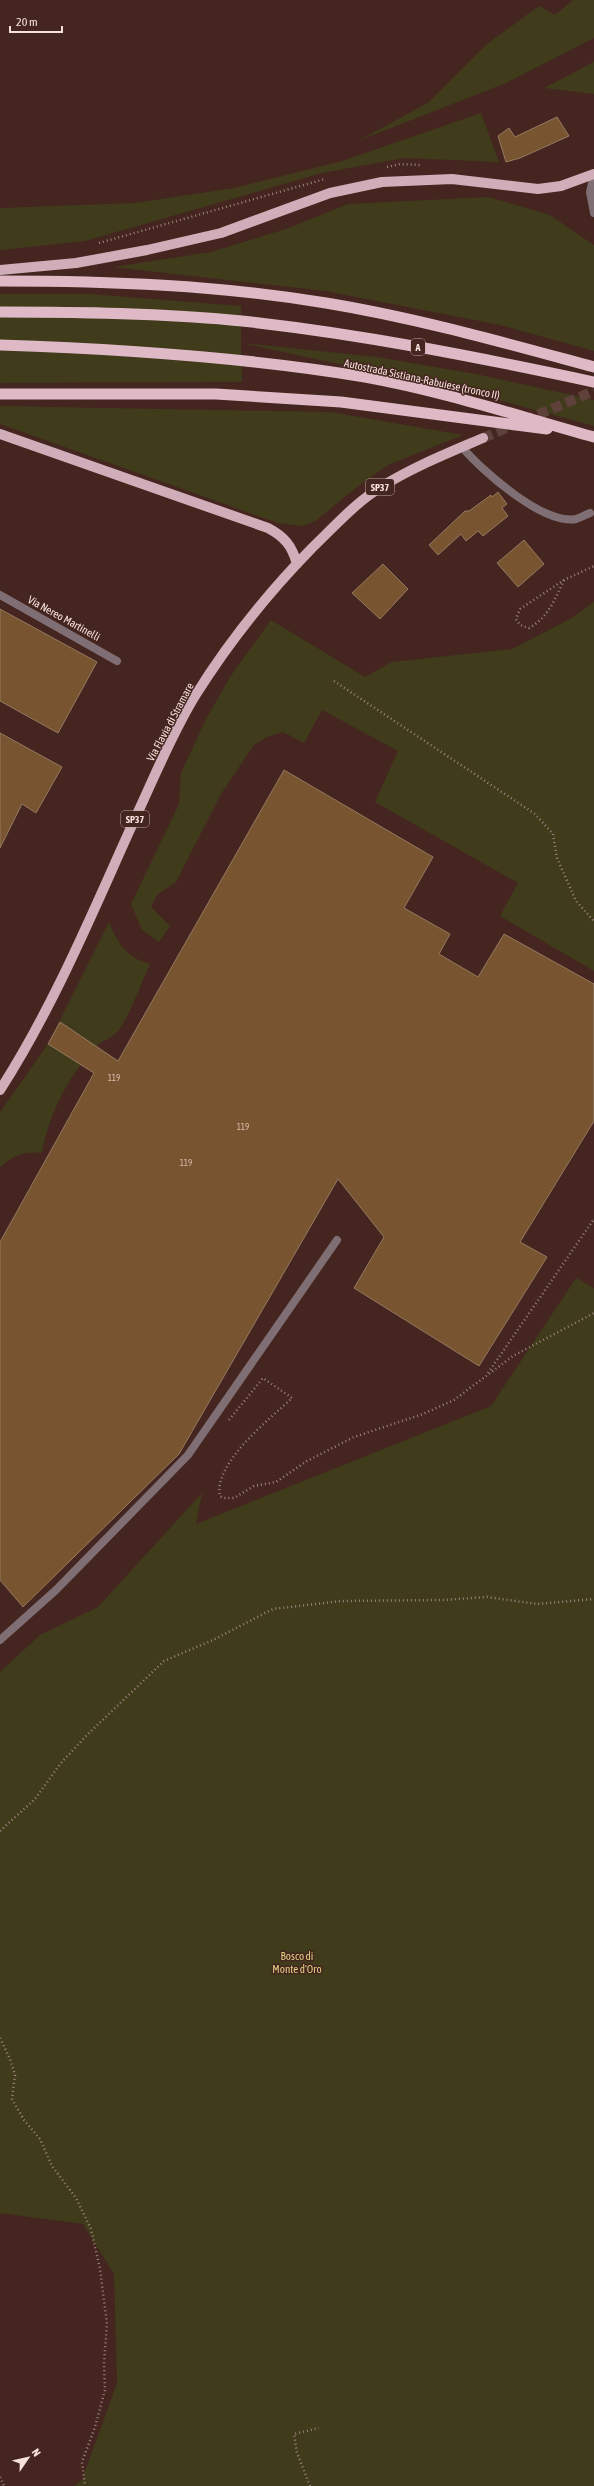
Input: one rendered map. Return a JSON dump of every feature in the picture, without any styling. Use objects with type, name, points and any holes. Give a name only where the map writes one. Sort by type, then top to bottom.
[{"type":"highway","points":[[0,281],[77,281],[204,287],[326,303],[440,325],[594,367]]},
{"type":"highway","name":"A","points":[[0,312],[79,312],[241,321],[353,336],[466,354],[594,382]]},
{"type":"highway","name":"Autostrada Sistiana-Rabuiese (tronco II)","points":[[0,345],[73,348],[241,359],[366,378],[487,405],[594,437]]},
{"type":"highway","points":[[0,394],[216,394],[341,402],[580,433]]},
{"type":"main road","points":[[0,270],[76,263],[147,250],[221,233],[330,193],[382,182],[452,180],[538,189],[567,184],[594,174]]},
{"type":"main road","points":[[0,434],[268,528],[281,534],[292,548],[296,564]]},
{"type":"main road","name":"Via Flavia di Stramare","points":[[0,1090],[21,1058],[57,989],[166,751],[195,696],[261,606],[296,564],[346,516],[379,488],[424,464],[483,438]]},
{"type":"street","points":[[594,174],[590,192],[594,214]]},
{"type":"street","points":[[462,447],[477,465],[514,495],[552,516],[575,519],[590,513]]},
{"type":"street","name":"Via Nereo Martinelli","points":[[0,595],[117,661]]},
{"type":"street","points":[[0,1640],[56,1590],[188,1455],[337,1240]]},
{"type":"path","points":[[564,580],[548,612],[540,622],[529,628],[520,625],[516,619],[520,609],[564,580],[594,566]]},
{"type":"path","points":[[334,681],[535,814],[553,834],[557,858],[576,901],[594,921]]},
{"type":"path","points":[[487,1375],[594,1219]]},
{"type":"path","points":[[227,1423],[263,1378],[292,1398],[243,1444],[225,1471],[219,1490],[220,1496],[228,1499],[234,1498],[254,1486],[284,1478],[307,1461],[354,1437],[423,1414],[454,1400],[524,1350],[594,1313]]},
{"type":"path","points":[[0,1831],[35,1799],[61,1763],[86,1736],[164,1661],[213,1640],[273,1609],[341,1601],[444,1600],[487,1597],[537,1604],[594,1599]]},
{"type":"path","points":[[0,2038],[10,2059],[14,2075],[12,2099],[24,2120],[40,2139],[52,2166],[76,2198],[91,2229],[100,2269],[107,2324],[104,2363],[105,2390],[95,2427],[82,2462],[85,2486]]},
{"type":"path","points":[[310,2486],[297,2453],[294,2434],[319,2428]]},
{"type":"path","points":[[0,2477],[4,2486]]},
{"type":"green space","points":[[573,0],[594,0],[594,38],[506,83],[358,141],[429,102],[487,44],[539,6],[555,15]]},
{"type":"green space","points":[[594,62],[594,94],[544,88]]},
{"type":"green space","points":[[481,113],[499,162],[404,158],[322,173],[85,241],[0,250],[0,208],[135,203],[234,188],[342,161]]},
{"type":"green space","points":[[489,197],[550,215],[594,245],[594,351],[500,325],[325,291],[113,267],[211,252],[289,228],[348,204]]},
{"type":"green space","points":[[0,294],[90,294],[241,306],[242,382],[0,383]]},
{"type":"green space","points":[[241,343],[377,357],[481,375],[594,400],[594,426],[469,392]]},
{"type":"green space","points":[[0,406],[331,412],[463,435],[388,465],[353,490],[317,520],[303,526],[278,523],[0,424]]},
{"type":"green space","points":[[594,602],[594,971],[500,916],[518,883],[375,802],[398,751],[322,710],[304,743],[283,732],[267,737],[254,745],[221,794],[176,882],[157,895],[151,907],[170,926],[159,942],[142,930],[131,904],[179,804],[181,773],[205,721],[230,677],[271,620],[365,677],[392,662],[512,649],[570,619]]},
{"type":"green space","points":[[109,922],[124,949],[135,958],[150,964],[132,1006],[119,1030],[94,1048],[68,1084],[49,1124],[42,1153],[24,1153],[10,1159],[0,1167],[0,1112],[48,1044]]},
{"type":"green space","name":"Bosco di Monte d'Oro","points":[[576,1278],[594,1288],[594,2486],[74,2486],[82,2480],[117,2383],[114,2274],[83,2224],[0,2213],[0,1672],[40,1635],[98,1607],[202,1493],[196,1524],[491,1406]]},
{"type":"building","points":[[557,117],[569,136],[520,158],[506,162],[498,136],[509,128],[515,137]]},
{"type":"building","points":[[498,492],[507,504],[502,508],[508,516],[483,536],[478,531],[466,541],[461,534],[438,555],[429,545],[465,511],[469,511],[491,495],[492,497]]},
{"type":"building","points":[[524,540],[544,564],[518,587],[497,563]]},
{"type":"building","points":[[383,564],[408,589],[380,619],[352,593]]},
{"type":"building","points":[[0,609],[97,662],[58,733],[0,701]]},
{"type":"building","points":[[0,733],[62,767],[36,813],[22,804],[0,848]]},
{"type":"building","points":[[284,770],[433,857],[404,908],[450,934],[439,954],[478,977],[504,934],[594,984],[594,1121],[520,1242],[547,1257],[479,1366],[354,1288],[384,1237],[338,1179],[179,1454],[23,1607],[0,1580],[0,1242],[94,1073],[48,1044],[60,1022],[118,1061]]},
{"type":"tunnel","points":[[483,438],[594,391]]}]
